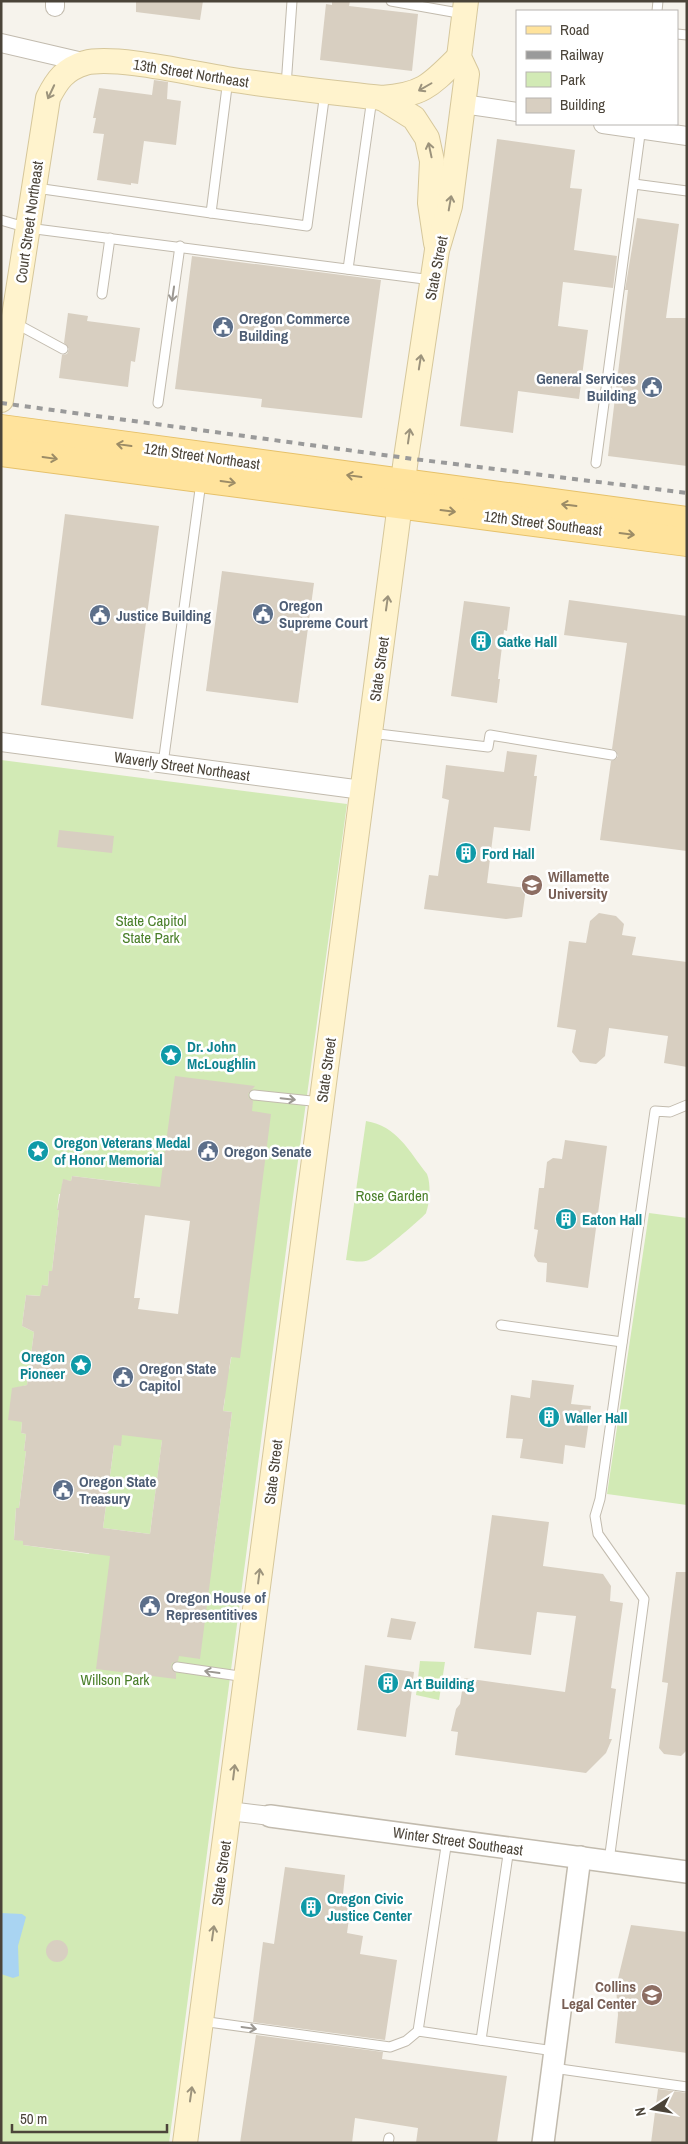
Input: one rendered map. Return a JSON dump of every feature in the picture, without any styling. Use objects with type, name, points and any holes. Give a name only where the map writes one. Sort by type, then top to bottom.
[{"type":"main road","name":"State Street","points":[[185,2143],[401,494],[437,250],[450,206],[467,74],[459,57],[465,8]]},
{"type":"main road","points":[[377,98],[403,96],[426,88],[459,57]]},
{"type":"main road","name":"13th Street Northeast","points":[[87,63],[128,63],[228,79],[377,98]]},
{"type":"main road","name":"Court Street Northeast","points":[[1,400],[15,323],[48,98],[58,79],[70,68],[87,63]]},
{"type":"main road","points":[[377,98],[414,118],[427,138],[432,161],[430,204],[437,250]]},
{"type":"main road","name":"12th Street Northeast","points":[[1,429],[401,494]]},
{"type":"main road","name":"12th Street Northeast","points":[[1,452],[201,479],[401,494]]},
{"type":"main road","name":"12th Street Southeast","points":[[401,494],[687,520]]},
{"type":"main road","name":"12th Street Southeast","points":[[401,494],[687,542]]},
{"type":"street","name":"13th Street Northeast","points":[[1,44],[87,63]]},
{"type":"street","points":[[463,104],[516,112]]},
{"type":"street","points":[[622,125],[641,126],[687,136]]},
{"type":"street","name":"Waverly Street Northeast","points":[[1,742],[362,790]]},
{"type":"street","name":"Winter Street Southeast","points":[[229,1811],[687,1872]]},
{"type":"street","points":[[543,2143],[580,1858]]},
{"type":"lane","points":[[286,87],[292,1]]},
{"type":"lane","points":[[390,1],[465,8]]},
{"type":"lane","points":[[211,213],[228,79]]},
{"type":"lane","points":[[34,188],[307,226],[325,91]]},
{"type":"lane","points":[[348,268],[377,98]]},
{"type":"lane","points":[[596,463],[641,126]]},
{"type":"lane","points":[[634,184],[687,191]]},
{"type":"lane","points":[[1,220],[28,228],[180,246],[433,280]]},
{"type":"lane","points":[[102,294],[110,238]]},
{"type":"lane","points":[[158,403],[180,246]]},
{"type":"lane","points":[[15,323],[63,349]]},
{"type":"lane","points":[[163,764],[201,479]]},
{"type":"lane","points":[[370,733],[488,747],[490,735],[612,755]]},
{"type":"lane","points":[[254,1095],[322,1102]]},
{"type":"lane","points":[[609,1861],[644,1599],[598,1534],[595,1516],[600,1499],[655,1112],[670,1112],[687,1105]]},
{"type":"lane","points":[[501,1325],[622,1342]]},
{"type":"lane","points":[[177,1667],[246,1677]]},
{"type":"lane","points":[[201,2021],[390,2048],[406,2041],[418,2031],[447,1840]]},
{"type":"lane","points":[[481,2040],[509,1848]]},
{"type":"lane","points":[[418,2031],[481,2040],[554,2060],[687,2086]]},
{"type":"green space","name":"State Capitol State Park","points":[[1,760],[347,804],[293,1197],[169,2143],[1,2143]],"holes":[[[72,1176],[138,1184],[158,1206],[258,1214],[229,1370],[219,1369],[225,1399],[223,1411],[232,1412],[213,1558],[90,1550],[89,1554],[23,1545],[23,1541],[14,1539],[16,1508],[19,1508],[26,1451],[24,1451],[26,1434],[21,1433],[22,1422],[12,1389],[27,1385],[34,1332],[22,1326],[26,1295],[41,1296],[42,1285],[48,1286],[49,1271],[52,1271],[59,1194],[61,1194],[63,1180],[71,1181]]]},
{"type":"green space","name":"Rose Garden","points":[[366,1121],[386,1128],[401,1140],[427,1174],[430,1193],[424,1216],[373,1258],[358,1262],[346,1260]]},
{"type":"green space","points":[[649,1213],[687,1218],[687,1505],[607,1494]]},
{"type":"green space","points":[[163,1433],[150,1534],[103,1528],[114,1445],[122,1435]]},
{"type":"green space","points":[[420,1661],[445,1662],[439,1700],[416,1695]]},
{"type":"water","points":[[1,1913],[22,1914],[26,1917],[18,1946],[19,1976],[13,1978],[1,1974]]},
{"type":"building","points":[[136,1],[203,1],[200,20],[136,12]]},
{"type":"building","points":[[332,1],[350,1],[349,6],[418,14],[412,71],[320,60],[326,4],[332,5]]},
{"type":"building","points":[[154,80],[168,82],[167,99],[181,101],[176,145],[144,141],[138,184],[131,183],[131,185],[97,180],[104,134],[93,133],[96,118],[93,118],[99,88],[152,95]]},
{"type":"building","points":[[497,139],[575,150],[570,188],[582,189],[574,250],[617,256],[613,288],[563,282],[558,326],[588,330],[579,399],[518,391],[513,433],[460,426]]},
{"type":"building","name":"General Services Building","points":[[637,218],[679,224],[666,318],[687,318],[687,466],[608,456],[628,290],[625,290]]},
{"type":"building","points":[[192,256],[381,280],[362,418],[261,407],[262,399],[175,389]]},
{"type":"building","points":[[68,313],[88,316],[87,321],[140,328],[135,362],[131,361],[128,387],[59,378],[62,355],[67,354],[69,349],[64,343]]},
{"type":"building","name":"Justice Building","points":[[65,514],[159,526],[133,719],[41,705]]},
{"type":"building","name":"Oregon Supreme Court","points":[[222,571],[314,583],[298,703],[206,691]]},
{"type":"building","points":[[569,600],[687,616],[687,851],[600,840],[611,761],[618,756],[616,751],[612,749],[627,643],[564,635]]},
{"type":"building","name":"Gatke Hall","points":[[464,601],[510,607],[507,631],[504,630],[497,703],[451,696]]},
{"type":"building","name":"Ford Hall","points":[[507,751],[537,755],[534,776],[537,776],[530,831],[494,827],[487,883],[526,888],[522,917],[506,919],[424,909],[429,875],[438,876],[449,800],[442,798],[446,765],[504,772]]},
{"type":"building","points":[[59,830],[114,836],[112,853],[57,847]]},
{"type":"building","points":[[599,913],[616,916],[624,924],[622,935],[636,937],[632,955],[687,962],[687,1067],[664,1063],[668,1036],[609,1028],[605,1056],[596,1064],[580,1062],[572,1052],[576,1030],[557,1027],[569,941],[586,943],[590,921]]},
{"type":"building","name":"Oregon State Capitol","points":[[175,1076],[255,1086],[248,1094],[249,1098],[253,1101],[252,1111],[271,1114],[240,1358],[231,1357],[223,1411],[232,1412],[200,1659],[179,1656],[178,1661],[172,1663],[171,1667],[176,1673],[176,1679],[96,1669],[110,1556],[23,1545],[23,1541],[14,1540],[16,1508],[19,1508],[26,1451],[24,1451],[26,1434],[21,1433],[22,1422],[8,1420],[12,1388],[27,1385],[34,1332],[22,1326],[26,1295],[40,1296],[42,1285],[48,1286],[49,1271],[52,1271],[59,1210],[57,1210],[63,1179],[71,1181],[72,1176],[160,1187]],"holes":[[[145,1215],[190,1221],[178,1314],[138,1309],[140,1298],[134,1298]],[[122,1435],[162,1440],[150,1534],[103,1528],[114,1445],[121,1446]]]},
{"type":"building","name":"Eaton Hall","points":[[565,1140],[607,1146],[588,1288],[546,1282],[547,1263],[538,1262],[534,1256],[538,1230],[534,1229],[539,1188],[544,1188],[547,1162],[553,1158],[562,1159]]},
{"type":"building","name":"Waller Hall","points":[[532,1380],[574,1385],[571,1404],[591,1406],[585,1448],[565,1445],[563,1464],[520,1458],[523,1439],[506,1438],[511,1395],[530,1398]]},
{"type":"building","points":[[492,1515],[549,1522],[543,1566],[603,1574],[611,1586],[610,1601],[623,1603],[611,1688],[616,1689],[609,1739],[612,1739],[606,1753],[586,1773],[455,1755],[458,1732],[451,1731],[456,1709],[460,1704],[464,1678],[565,1692],[576,1616],[537,1612],[531,1655],[474,1648]]},
{"type":"building","points":[[676,1572],[687,1572],[687,1750],[681,1756],[664,1754],[659,1748],[668,1683],[662,1682]]},
{"type":"building","points":[[391,1618],[416,1622],[411,1640],[387,1637]]},
{"type":"building","points":[[365,1665],[414,1672],[406,1737],[357,1730]]},
{"type":"building","points":[[285,1867],[345,1875],[343,1894],[352,1896],[347,1933],[363,1936],[360,1954],[397,1960],[385,2040],[253,2022],[263,1942],[274,1944]]},
{"type":"building","name":"Collins Legal Center","points":[[631,1925],[687,1932],[687,2053],[615,2043],[618,2015],[616,1987]]},
{"type":"building","points":[[57,1940],[65,1943],[68,1951],[65,1959],[57,1962],[49,1959],[46,1951],[49,1943]]},
{"type":"building","points":[[256,2035],[383,2052],[382,2059],[507,2076],[497,2143],[416,2143],[418,2128],[355,2118],[352,2143],[240,2143]]},
{"type":"building","points":[[658,2089],[687,2093],[687,2143],[651,2143]]},
{"type":"railway","points":[[1,403],[406,458],[687,493]]},
{"type":"place","name":"Oregon Commerce Building","points":[[223,327]]},
{"type":"place","name":"General Services Building","points":[[652,387]]},
{"type":"place","name":"Oregon Supreme Court","points":[[263,614]]},
{"type":"place","name":"Justice Building","points":[[100,615]]},
{"type":"place","name":"Gatke Hall","points":[[481,641]]},
{"type":"place","name":"Ford Hall","points":[[466,853]]},
{"type":"place","name":"Willamette University","points":[[532,885]]},
{"type":"place","name":"Dr. John McLoughlin","points":[[171,1055]]},
{"type":"place","name":"Oregon Veterans Medal of Honor Memorial","points":[[38,1151]]},
{"type":"place","name":"Oregon Senate","points":[[208,1151]]},
{"type":"place","name":"Eaton Hall","points":[[566,1219]]},
{"type":"place","name":"Oregon Pioneer","points":[[81,1365]]},
{"type":"place","name":"Oregon State Capitol","points":[[123,1377]]},
{"type":"place","name":"Waller Hall","points":[[549,1417]]},
{"type":"place","name":"Oregon State Treasury","points":[[63,1490]]},
{"type":"place","name":"Oregon House of Representitives","points":[[150,1606]]},
{"type":"place","name":"Art Building","points":[[388,1683]]},
{"type":"place","name":"Oregon Civic Justice Center","points":[[311,1907]]},
{"type":"place","name":"Collins Legal Center","points":[[652,1995]]},
{"type":"park label","name":"Willson Park","points":[[115,1679]]}]
